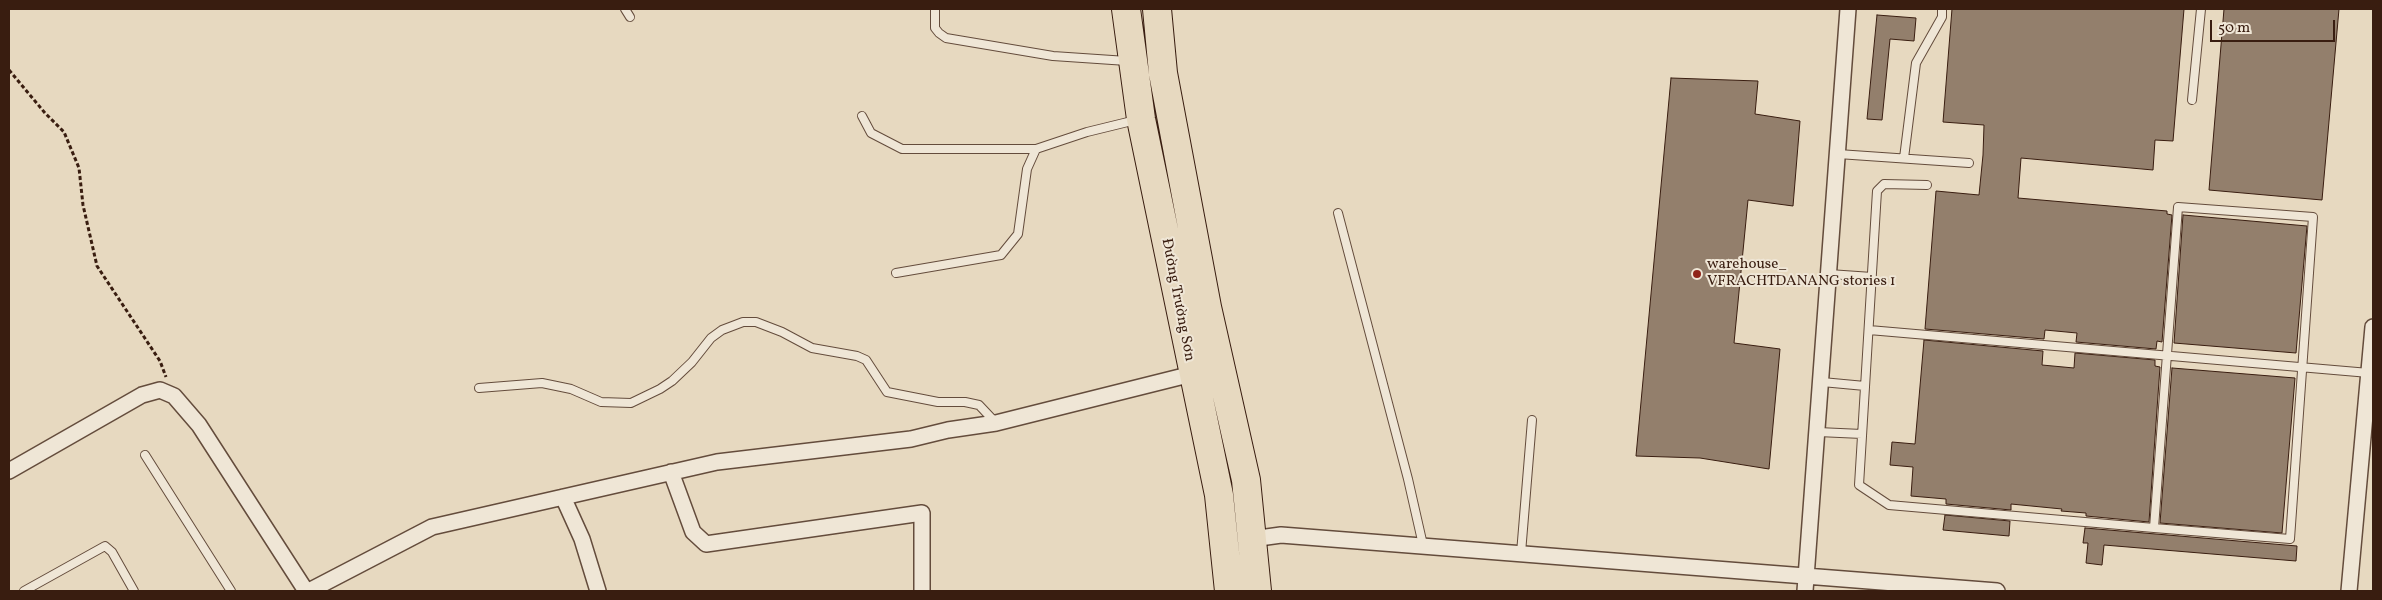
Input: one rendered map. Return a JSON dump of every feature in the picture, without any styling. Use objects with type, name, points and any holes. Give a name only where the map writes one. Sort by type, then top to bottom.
[{"type":"highway","name":"Đường Trường Sơn","points":[[1126,9],[1141,119],[1192,374],[1219,495],[1229,591]]},
{"type":"highway","name":"Đường Trường Sơn","points":[[1156,9],[1163,73],[1207,307],[1246,480],[1257,591]]},
{"type":"street","points":[[1805,591],[1822,382],[1848,9]]},
{"type":"street","points":[[2349,591],[2373,327]]},
{"type":"street","points":[[9,471],[142,394],[160,390],[174,396],[199,424],[308,591],[432,527],[717,462],[911,439],[948,430],[996,424],[1192,374]]},
{"type":"street","points":[[671,472],[693,532],[706,544],[922,513],[922,591]]},
{"type":"street","points":[[563,497],[582,539],[598,591]]},
{"type":"street","points":[[1252,539],[1282,535],[1997,591]]},
{"type":"lane","points":[[625,9],[630,17]]},
{"type":"lane","points":[[935,9],[936,28],[946,38],[1053,56],[1132,62]]},
{"type":"lane","points":[[1904,158],[1916,62],[1942,17],[1942,9]]},
{"type":"lane","points":[[2192,100],[2201,9]]},
{"type":"lane","points":[[862,116],[871,133],[902,149],[1036,149],[1087,132],[1141,119]]},
{"type":"lane","points":[[896,273],[1001,255],[1018,234],[1027,169],[1036,149]]},
{"type":"lane","points":[[1838,154],[1969,163]]},
{"type":"lane","points":[[1927,185],[1884,184],[1877,191],[1858,486],[1889,504],[2154,528],[2290,539],[2304,367],[2313,217],[2178,207],[2154,528]]},
{"type":"lane","points":[[1338,213],[1408,479],[1422,545]]},
{"type":"lane","points":[[1829,274],[1872,277]]},
{"type":"lane","points":[[479,388],[542,383],[571,389],[602,402],[631,402],[660,390],[692,362],[711,338],[722,330],[743,322],[756,322],[782,332],[812,348],[861,358],[876,373],[887,392],[938,402],[965,402],[979,405],[996,424]]},
{"type":"lane","points":[[1868,330],[2369,373]]},
{"type":"lane","points":[[1822,382],[1865,386]]},
{"type":"lane","points":[[1521,553],[1532,420]]},
{"type":"lane","points":[[1818,432],[1862,434]]},
{"type":"lane","points":[[145,455],[231,591]]},
{"type":"lane","points":[[24,591],[105,546],[112,552],[134,591]]},
{"type":"path","points":[[9,70],[45,113],[64,132],[79,168],[83,205],[97,266],[160,361],[174,396]]},
{"type":"building","points":[[1952,9],[2184,9],[2173,141],[2155,140],[2153,170],[2021,158],[2018,198],[2167,211],[2167,214],[2172,215],[2162,342],[2157,341],[2156,349],[2076,342],[2077,333],[2045,330],[2044,339],[1925,329],[1936,191],[1979,195],[1983,155],[1984,125],[1943,122]]},
{"type":"building","points":[[2224,9],[2339,9],[2322,200],[2209,190]]},
{"type":"building","points":[[1877,15],[1916,18],[1914,41],[1890,39],[1882,120],[1867,119]]},
{"type":"building","name":"warehouse_ VFRACHTDANANG stories 1","points":[[1671,78],[1758,81],[1755,114],[1800,121],[1793,206],[1748,200],[1734,343],[1780,349],[1769,469],[1700,458],[1636,456]]},
{"type":"building","points":[[2183,215],[2307,226],[2296,353],[2174,343]]},
{"type":"building","points":[[1924,340],[2043,351],[2042,365],[2074,368],[2075,353],[2155,360],[2155,366],[2160,367],[2149,522],[2086,516],[2086,513],[2061,511],[2062,509],[2011,504],[2011,510],[1946,504],[1946,499],[1911,496],[1913,467],[1890,465],[1892,442],[1915,444]]},
{"type":"building","points":[[2172,368],[2295,378],[2282,533],[2160,523]]},
{"type":"building","points":[[1945,515],[2010,521],[2009,536],[1943,530]]},
{"type":"building","points":[[2085,528],[2297,546],[2296,561],[2104,545],[2102,565],[2086,563],[2088,543],[2083,543]]},
{"type":"place","name":"warehouse_ VFRACHTDANANG stories 1","points":[[1697,274]]}]
